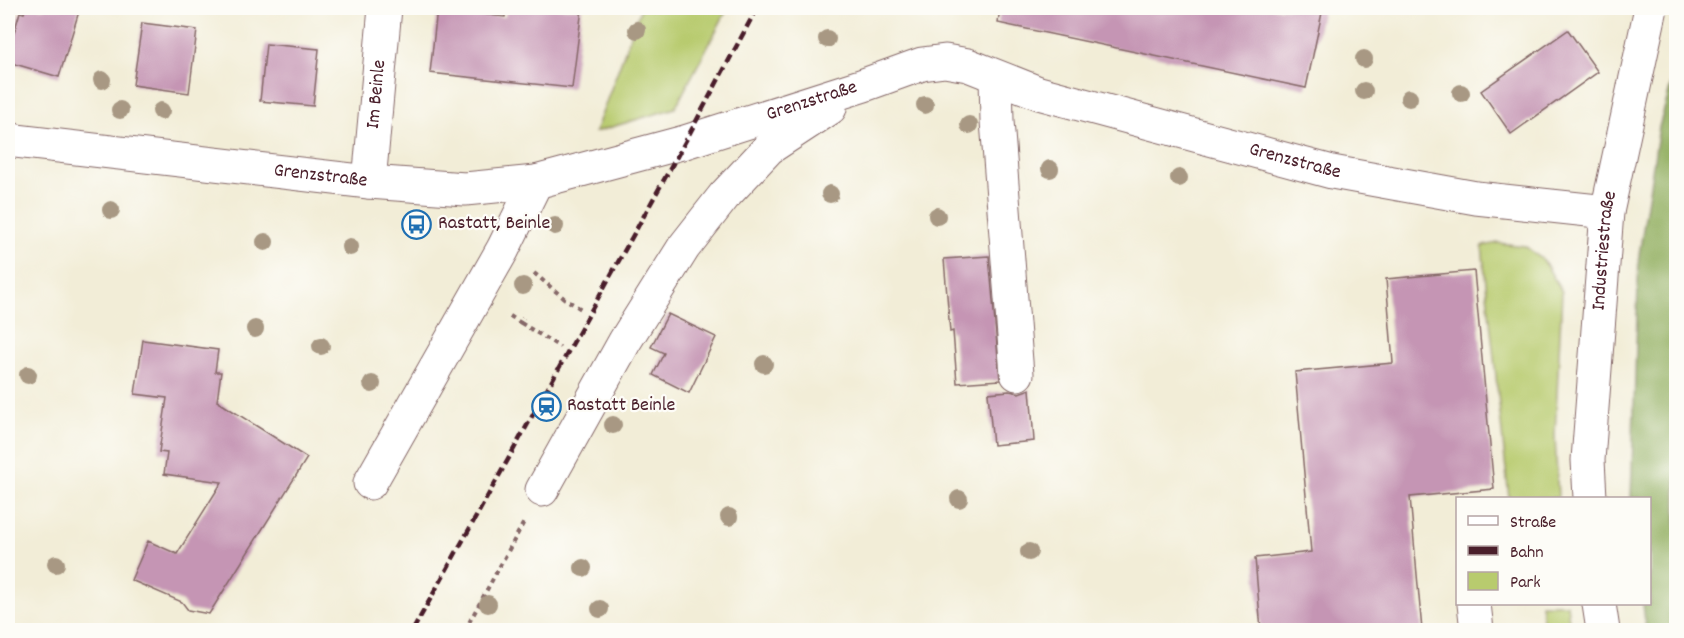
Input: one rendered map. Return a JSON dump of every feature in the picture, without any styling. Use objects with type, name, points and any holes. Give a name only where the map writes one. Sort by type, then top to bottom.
[{"type":"street","name":"Im Beinle","points":[[369,182],[385,8]]},
{"type":"street","name":"Industriestraße","points":[[1590,497],[1588,460],[1607,212],[1651,8]]},
{"type":"street","name":"Grenzstraße","points":[[8,138],[16,141],[369,182],[465,189],[536,182],[685,142],[864,86],[922,64],[945,61],[968,65],[1039,93],[1332,172],[1476,198],[1607,212]]},
{"type":"street","points":[[996,77],[997,121],[1017,374]]},
{"type":"street","points":[[542,490],[625,341],[684,247],[724,196],[769,148],[864,86]]},
{"type":"street","points":[[370,483],[503,249],[536,182]]},
{"type":"street","points":[[1474,605],[1477,630]]},
{"type":"street","points":[[1599,605],[1602,630]]},
{"type":"path","points":[[503,249],[565,299],[581,309]]},
{"type":"path","points":[[520,322],[560,347]]},
{"type":"path","points":[[465,630],[542,490]]},
{"type":"green space","points":[[641,8],[728,8],[675,108],[595,132]]},
{"type":"green space","points":[[1676,68],[1676,630],[1646,630],[1643,605],[1651,605],[1651,497],[1631,497],[1639,255],[1659,127]]},
{"type":"green space","points":[[1498,243],[1525,246],[1544,261],[1562,292],[1555,435],[1558,497],[1509,497],[1482,246]]},
{"type":"green space","points":[[1541,605],[1567,605],[1570,630],[1544,630]]},
{"type":"building","points":[[26,8],[80,8],[59,77],[8,62],[8,53],[20,12],[24,13]]},
{"type":"building","points":[[506,8],[582,8],[572,88],[430,73],[437,9],[505,17]]},
{"type":"building","points":[[1000,8],[1323,8],[1306,88],[998,23]]},
{"type":"building","points":[[142,23],[197,30],[189,93],[133,85]]},
{"type":"building","points":[[1568,30],[1598,72],[1511,134],[1481,91]]},
{"type":"building","points":[[266,44],[319,49],[313,106],[260,101]]},
{"type":"building","points":[[989,256],[1000,380],[957,383],[944,259]]},
{"type":"building","points":[[1474,271],[1494,489],[1410,497],[1422,630],[1261,630],[1255,558],[1311,552],[1295,372],[1393,363],[1386,279]]},
{"type":"building","points":[[668,314],[716,337],[689,393],[653,375],[664,353],[651,347]]},
{"type":"building","points":[[143,340],[218,350],[215,372],[221,372],[217,401],[307,458],[209,614],[188,610],[182,602],[131,580],[148,541],[177,554],[222,482],[164,474],[167,453],[159,452],[167,398],[135,394]]},
{"type":"building","points":[[1030,389],[1034,441],[993,445],[988,393],[1009,391],[1019,393]]},
{"type":"railway","points":[[413,630],[685,142],[757,8]]},
{"type":"place","name":"Rastatt, Beinle","points":[[417,224]]},
{"type":"place","name":"Rastatt Beinle","points":[[546,406]]}]
